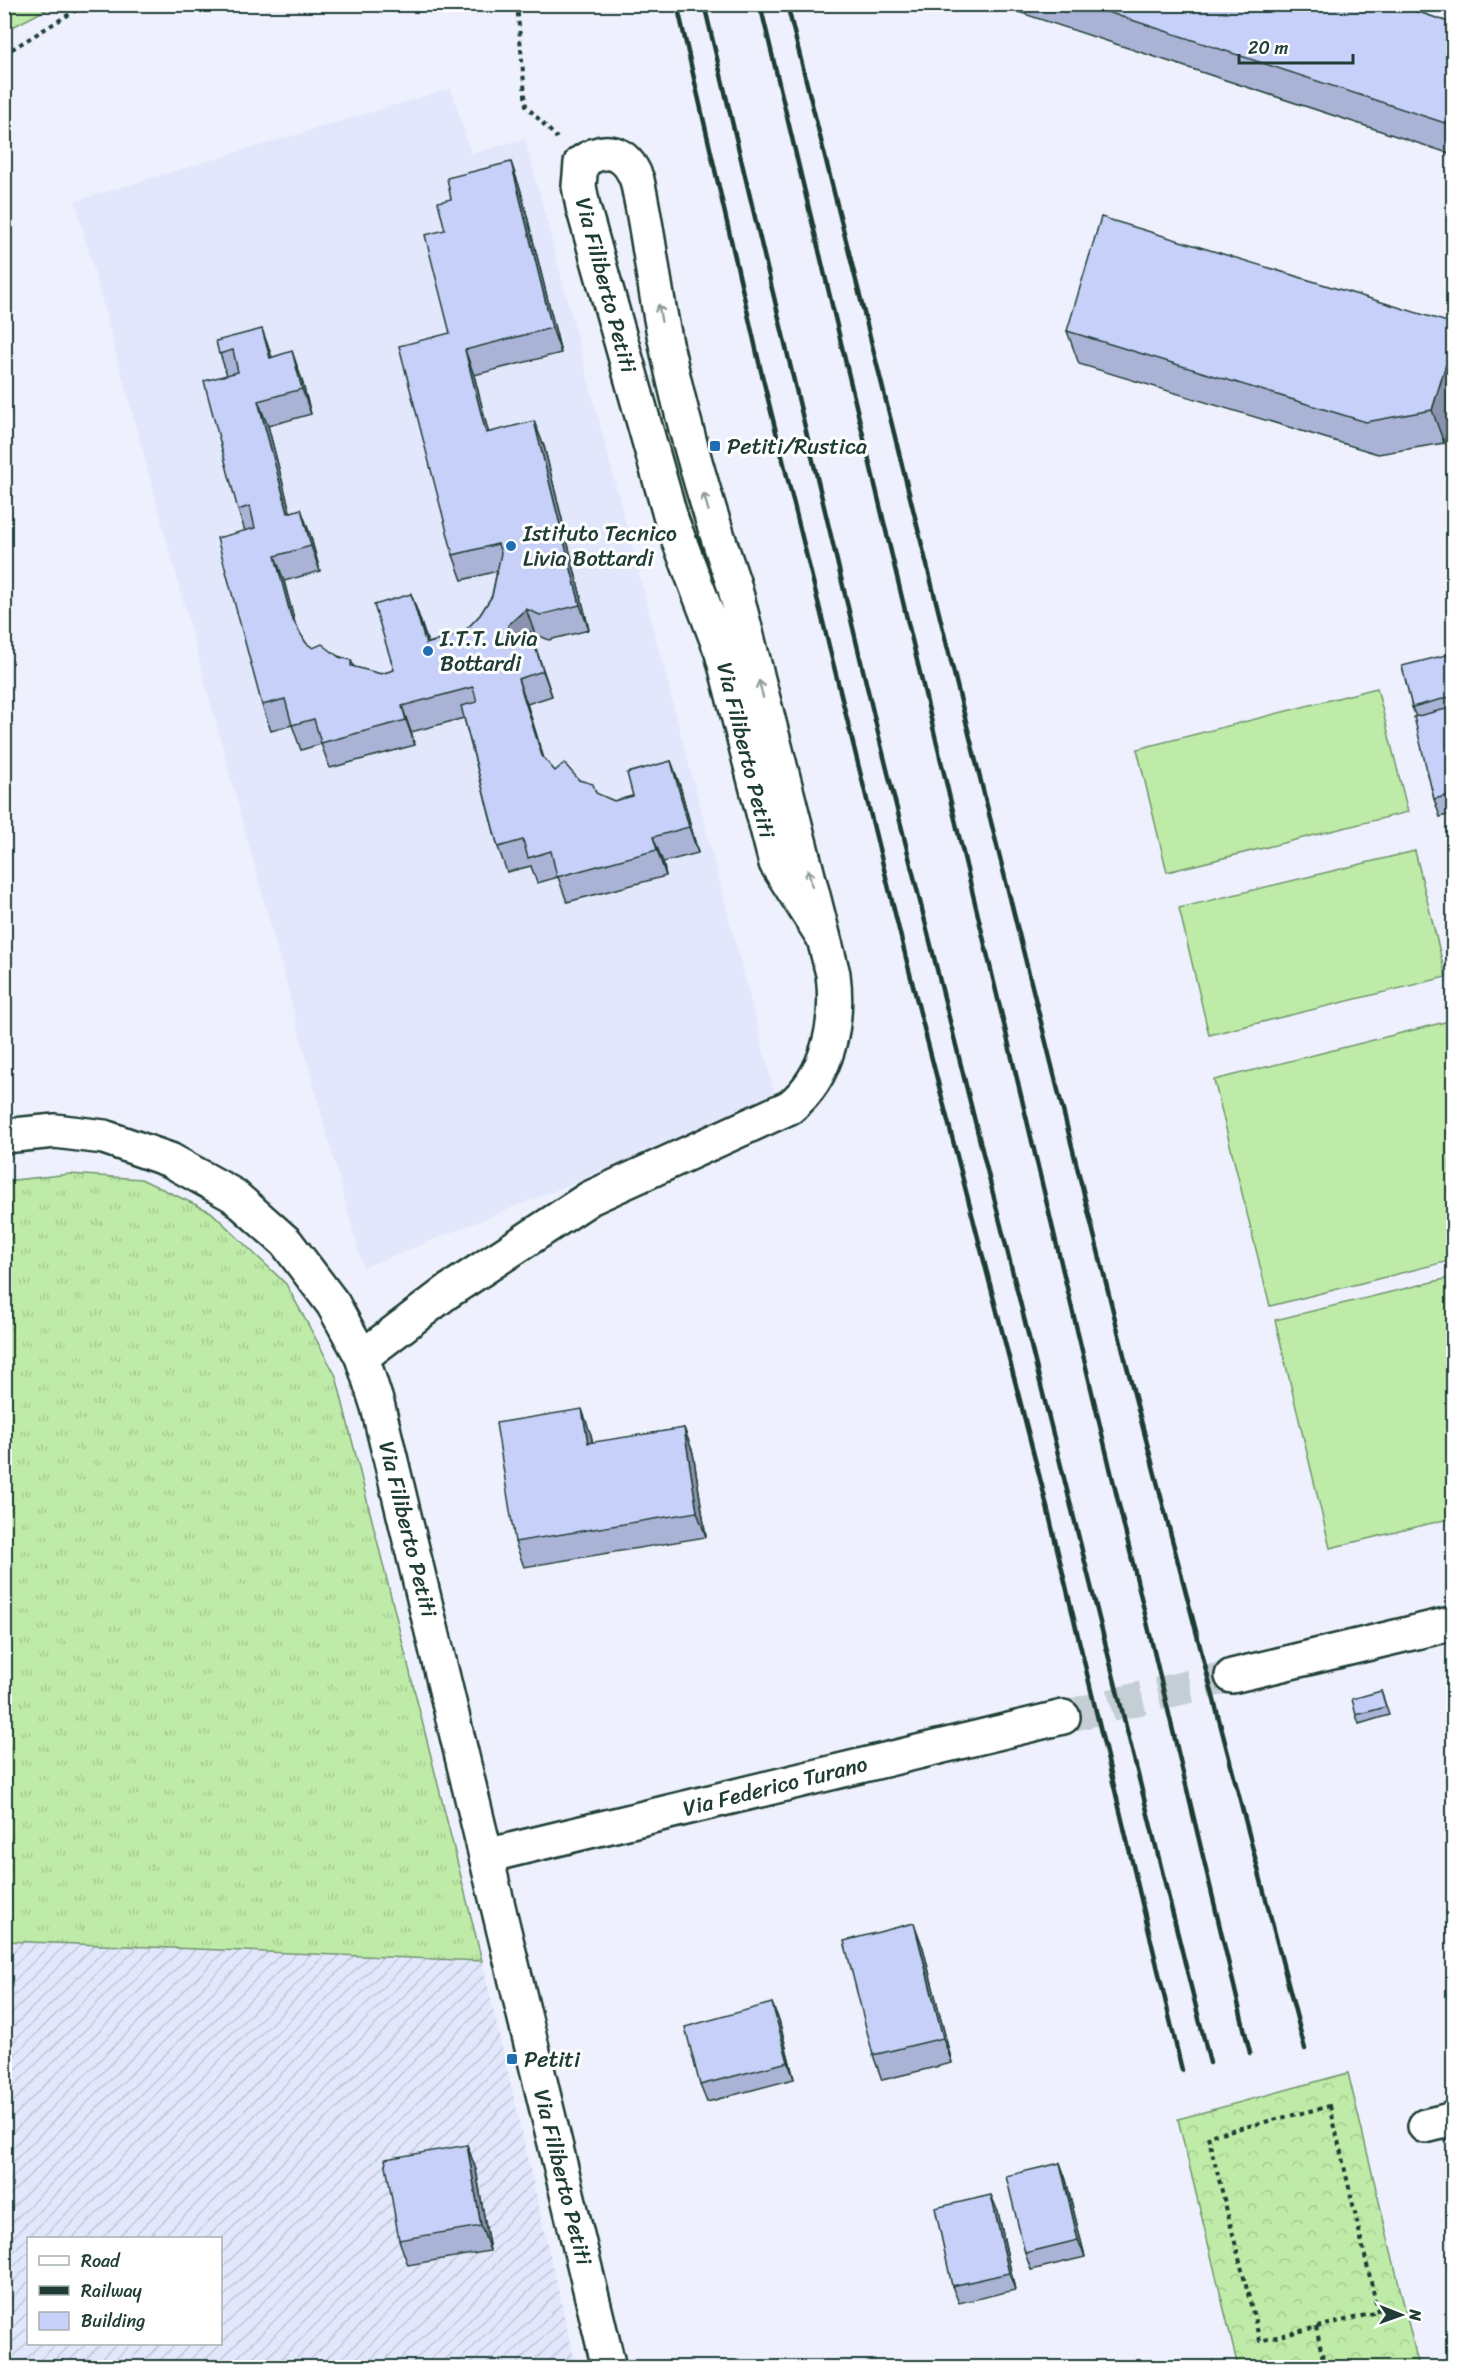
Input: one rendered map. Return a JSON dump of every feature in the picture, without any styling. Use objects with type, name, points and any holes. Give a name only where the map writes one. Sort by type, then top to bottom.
[{"type":"street","name":"Via Filiberto Petiti","points":[[609,2367],[384,1430],[362,1357],[447,1292],[591,1198],[779,1114],[801,1099],[813,1082],[825,1056],[836,1011],[833,974],[734,585],[712,522],[676,390],[637,180],[632,168],[617,153],[602,153],[581,163],[579,186],[583,207],[672,522],[722,653],[776,863],[822,935]]},
{"type":"street","points":[[4,1136],[55,1131],[104,1137],[170,1160],[233,1195],[270,1227],[308,1268],[333,1304],[362,1357]]},
{"type":"street","points":[[1232,1676],[1454,1623]]},
{"type":"street","name":"Via Federico Turano","points":[[486,1856],[1063,1717]]},
{"type":"path","points":[[4,54],[86,4]]},
{"type":"path","points":[[517,4],[526,106],[581,163]]},
{"type":"path","points":[[1330,2106],[1378,2312],[1316,2326],[1260,2341],[1208,2136],[1330,2106]]},
{"type":"path","points":[[1316,2326],[1325,2367]]},
{"type":"shaded area","name":"I.T.T. Livia Bottardi","points":[[451,88],[471,154],[525,138],[777,1101],[363,1268],[75,201]]},
{"type":"shaded area","points":[[5,1940],[482,1961],[576,2367],[5,2368]]},
{"type":"green space","points":[[5,4],[55,4],[55,5],[5,31]]},
{"type":"green space","points":[[1377,688],[1408,812],[1167,872],[1137,749]]},
{"type":"green space","points":[[1415,851],[1446,977],[1209,1035],[1179,908]]},
{"type":"green space","points":[[1453,1020],[1453,1260],[1270,1306],[1214,1080]]},
{"type":"green space","points":[[70,1174],[141,1179],[211,1212],[286,1284],[336,1376],[482,1961],[5,1941],[5,1181]]},
{"type":"green space","points":[[1453,1277],[1453,1518],[1330,1548],[1275,1320]]},
{"type":"green space","points":[[1348,2073],[1419,2367],[1238,2367],[1178,2119]]},
{"type":"building","points":[[1083,4],[1395,4],[1454,24],[1454,126]]},
{"type":"building","name":"Istituto Tecnico Livia Bottardi","points":[[511,162],[552,328],[465,350],[486,433],[534,421],[580,605],[540,615],[526,609],[508,625],[507,638],[530,631],[543,671],[518,679],[542,756],[555,771],[564,763],[579,780],[593,784],[596,793],[614,801],[633,796],[627,773],[671,761],[689,827],[653,837],[657,850],[557,877],[551,851],[528,858],[523,840],[498,847],[461,706],[477,702],[473,687],[402,706],[406,720],[321,743],[314,719],[292,725],[285,699],[262,705],[217,538],[255,528],[250,506],[238,510],[204,381],[238,372],[233,350],[219,354],[216,341],[262,329],[270,358],[292,351],[302,389],[258,401],[288,513],[301,509],[311,546],[275,556],[291,617],[306,643],[313,648],[322,644],[339,657],[351,660],[351,666],[381,674],[394,670],[374,605],[411,594],[426,644],[463,633],[480,615],[492,596],[501,553],[498,544],[453,555],[399,346],[450,333],[425,235],[445,230],[438,202],[451,199],[447,178]]},
{"type":"building","points":[[1101,217],[1454,324],[1454,338],[1432,410],[1366,422],[1067,331]]},
{"type":"building","points":[[1454,653],[1454,696],[1412,707],[1402,666]]},
{"type":"building","points":[[1454,707],[1454,794],[1434,799],[1414,717]]},
{"type":"building","points":[[582,1409],[588,1443],[684,1428],[697,1512],[515,1542],[496,1423]]},
{"type":"building","points":[[1381,1691],[1386,1707],[1356,1715],[1352,1699]]},
{"type":"building","points":[[914,1923],[943,2038],[873,2055],[844,1941]]},
{"type":"building","points":[[772,2003],[788,2062],[700,2085],[685,2027]]},
{"type":"building","points":[[467,2145],[481,2226],[399,2240],[385,2159]]},
{"type":"building","points":[[1060,2163],[1078,2240],[1025,2253],[1006,2176]]},
{"type":"building","points":[[991,2195],[1009,2273],[952,2286],[935,2208]]},
{"type":"tunnel","points":[[1063,1717],[1232,1676]]},
{"type":"railway","points":[[677,4],[761,371],[908,966],[1043,1490],[1182,2070]]},
{"type":"railway","points":[[704,4],[879,737],[1210,2063]]},
{"type":"railway","points":[[760,4],[1250,2053]]},
{"type":"railway","points":[[787,4],[1125,1359],[1305,2049]]},
{"type":"place","name":"Petiti/Rustica","points":[[715,446]]},
{"type":"place","name":"Istituto Tecnico Livia Bottardi","points":[[511,546]]},
{"type":"place","name":"I.T.T. Livia Bottardi","points":[[428,651]]},
{"type":"place","name":"Petiti","points":[[512,2059]]}]
